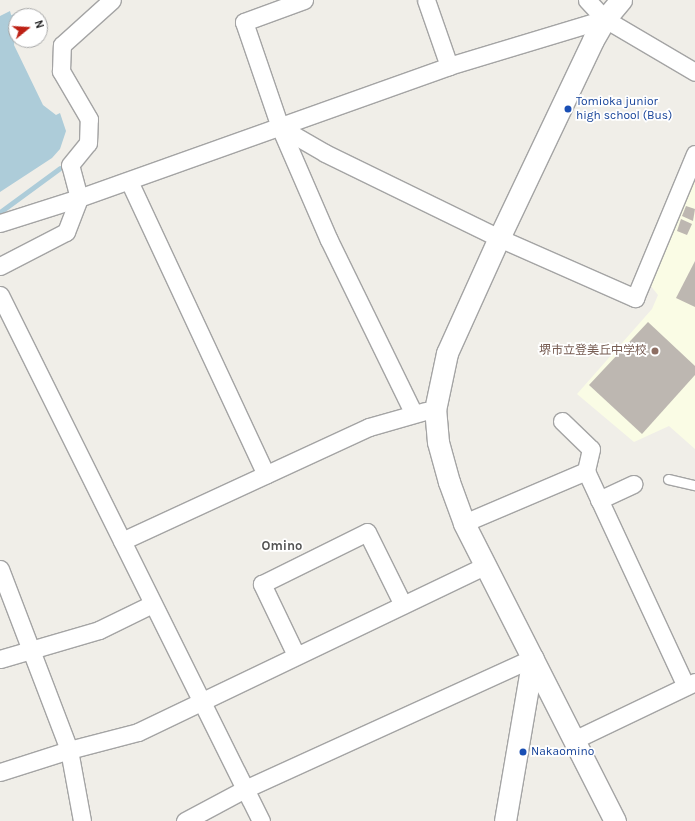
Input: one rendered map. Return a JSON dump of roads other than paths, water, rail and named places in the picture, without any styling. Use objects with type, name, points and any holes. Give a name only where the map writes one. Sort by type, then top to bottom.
[{"type":"street","points":[[0,266],[66,232],[78,198],[70,165],[88,143],[89,119],[62,71],[62,45],[112,0]]},
{"type":"street","points":[[304,0],[244,22],[280,127],[329,240],[413,412]]},
{"type":"street","points":[[426,0],[449,66]]},
{"type":"street","points":[[587,0],[605,19],[695,72]]},
{"type":"street","points":[[615,821],[576,740],[485,566],[464,522],[449,482],[438,442],[435,410],[447,353],[499,238],[605,19],[621,0]]},
{"type":"street","points":[[0,223],[129,181],[449,66],[605,19]]},
{"type":"street","points":[[280,127],[325,153],[499,238],[635,298],[695,154]]},
{"type":"street","points":[[129,181],[266,475]]},
{"type":"street","points":[[0,295],[261,821]]},
{"type":"street","points":[[122,541],[369,427],[413,412],[435,410]]},
{"type":"street","points":[[562,421],[591,449],[586,471],[690,684],[576,740]]},
{"type":"street","points":[[464,522],[586,471]]},
{"type":"street","points":[[599,500],[634,484]]},
{"type":"street","points":[[296,655],[262,584],[367,532],[403,605]]},
{"type":"street","points":[[0,772],[69,750],[138,732],[203,702],[296,655],[485,566]]},
{"type":"street","points":[[0,569],[69,750],[82,821]]},
{"type":"street","points":[[0,659],[99,630],[152,604]]},
{"type":"street","points":[[185,821],[245,789],[534,658]]},
{"type":"street","points":[[505,821],[534,658]]},
{"type":"lane","points":[[668,479],[695,485]]},
{"type":"water","points":[[8,12],[8,48],[15,48],[43,105],[56,115],[60,113],[66,131],[60,149],[52,158],[0,192],[0,16]]},
{"type":"waterway","points":[[0,23],[8,19]]},
{"type":"waterway","points":[[0,212],[60,168]]},
{"type":"place","name":"Tomioka junior high school (Bus)","points":[[568,109]]},
{"type":"place","name":"堺市立登美丘中学校","points":[[655,351]]},
{"type":"place","name":"Nakaomino","points":[[523,752]]},
{"type":"district","name":"Omino","points":[[282,546]]}]
